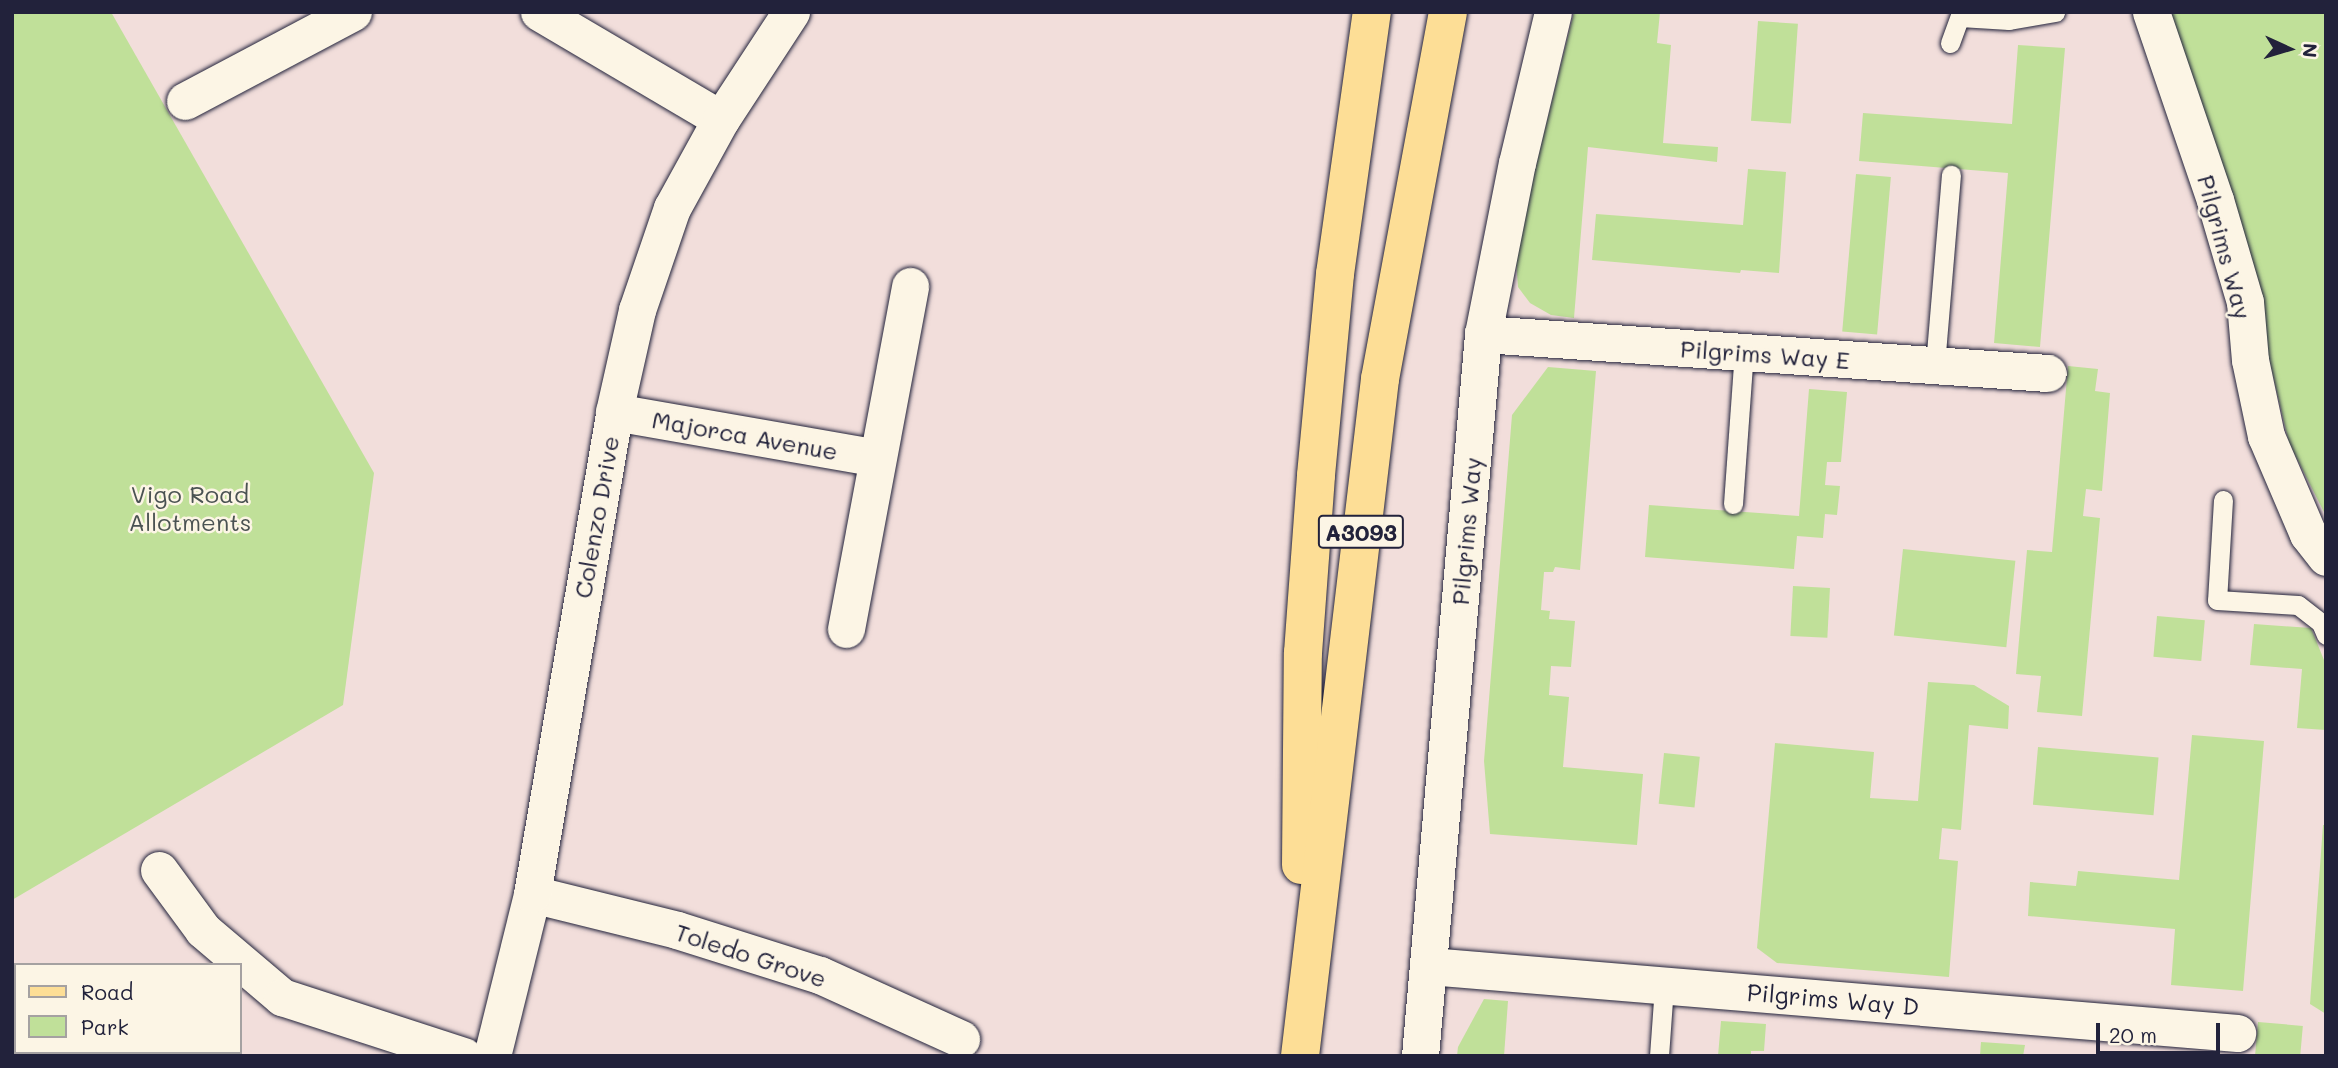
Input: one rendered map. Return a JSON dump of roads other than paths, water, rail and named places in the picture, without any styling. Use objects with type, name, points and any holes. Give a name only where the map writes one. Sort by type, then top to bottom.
[{"type":"main road","name":"A3093","points":[[1299,1056],[1303,653],[1335,274],[1372,12]]},
{"type":"main road","name":"A3093","points":[[1299,1056],[1380,379],[1448,12]]},
{"type":"street","points":[[185,101],[353,12]]},
{"type":"street","points":[[539,12],[721,119]]},
{"type":"street","name":"Colenzo Drive","points":[[492,1056],[532,894],[614,412],[637,310],[672,208],[721,119],[790,12]]},
{"type":"street","name":"Pilgrims Way","points":[[1420,1056],[1483,334],[1517,163],[1553,12]]},
{"type":"street","name":"Pilgrims Way","points":[[2151,12],[2215,200],[2245,302],[2250,360],[2266,436],[2308,534],[2326,557]]},
{"type":"street","points":[[846,629],[910,286]]},
{"type":"street","name":"Pilgrims Way E","points":[[1483,334],[2048,373]]},
{"type":"street","name":"Majorca Avenue","points":[[614,412],[877,458]]},
{"type":"street","points":[[159,870],[203,930],[242,963]]},
{"type":"street","name":"Toledo Grove","points":[[532,894],[677,930],[820,975],[961,1039]]},
{"type":"street","points":[[242,963],[282,997],[464,1056]]},
{"type":"street","name":"Pilgrims Way D","points":[[1429,966],[1664,986],[2186,1042],[2237,1032]]},
{"type":"lane","points":[[1950,43],[1961,15],[2009,20],[2055,12]]},
{"type":"lane","points":[[1935,365],[1951,175]]},
{"type":"lane","points":[[1733,504],[1744,352]]},
{"type":"lane","points":[[2223,500],[2217,600],[2298,606],[2321,623],[2326,635]]},
{"type":"lane","points":[[1659,1056],[1664,986]]},
{"type":"park label","name":"Vigo Road Allotments","points":[[190,508]]}]
